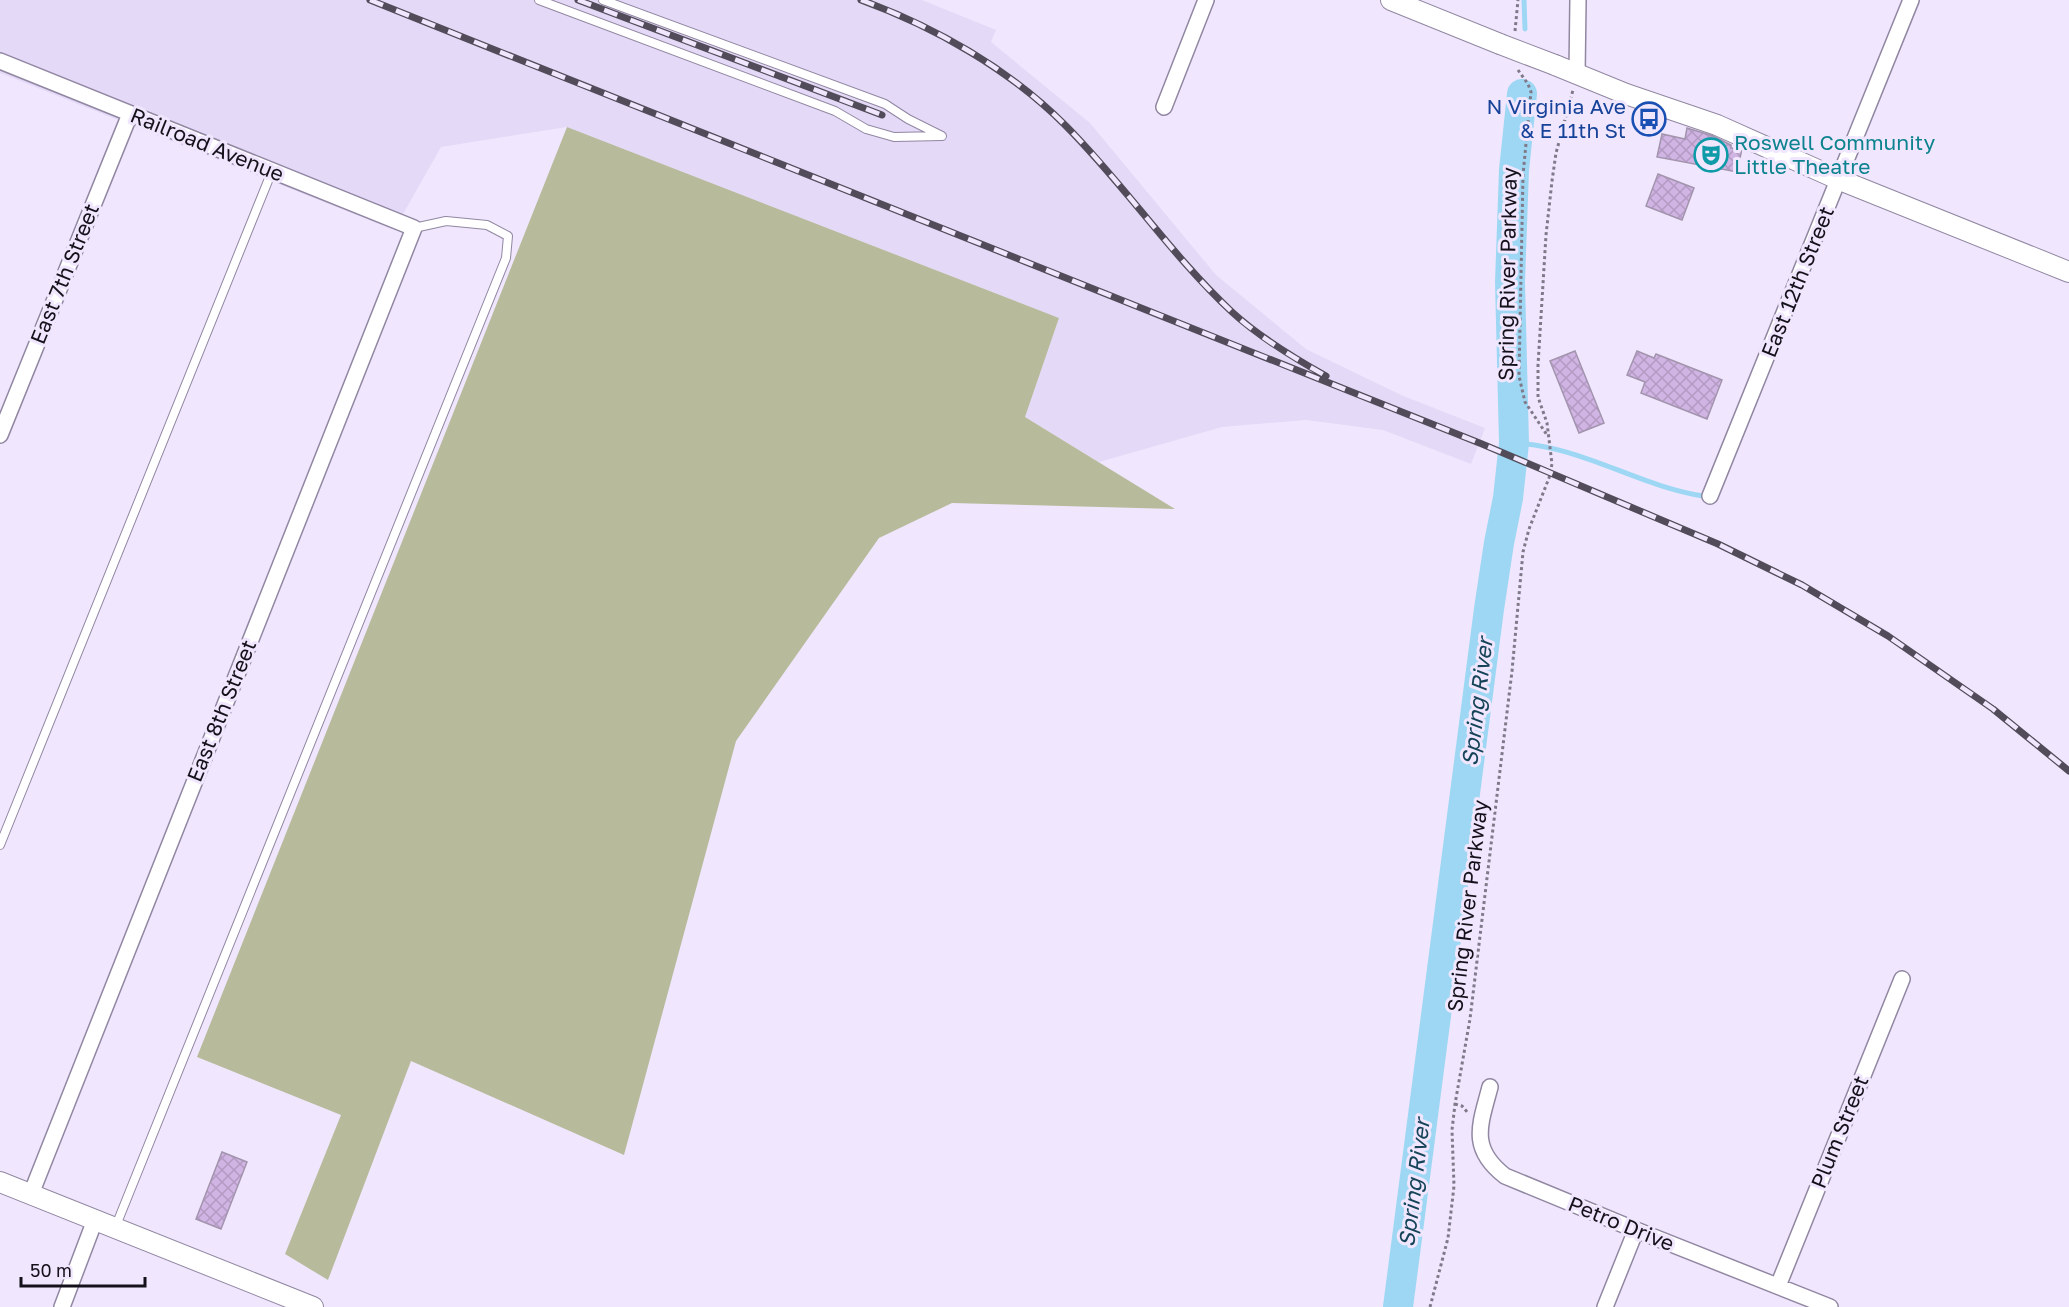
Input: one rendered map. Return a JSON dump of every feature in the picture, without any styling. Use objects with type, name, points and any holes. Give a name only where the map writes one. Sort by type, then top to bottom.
[{"type":"street","points":[[1164,107],[1206,0]]},
{"type":"street","points":[[1391,0],[1508,39],[1555,65],[1626,93],[1718,124],[1840,180],[2069,272]]},
{"type":"street","points":[[1577,74],[1578,0]]},
{"type":"street","name":"East 12th Street","points":[[1710,496],[1840,180],[1911,0]]},
{"type":"street","name":"Railroad Avenue","points":[[0,62],[414,228]]},
{"type":"street","name":"East 7th Street","points":[[0,435],[130,114]]},
{"type":"street","name":"East 8th Street","points":[[31,1194],[414,228]]},
{"type":"street","name":"Plum Street","points":[[1778,1286],[1902,979]]},
{"type":"street","name":"Petro Drive","points":[[1490,1086],[1480,1133],[1488,1161],[1505,1176],[1830,1307]]},
{"type":"street","points":[[0,1182],[313,1307]]},
{"type":"street","points":[[62,1307],[95,1221]]},
{"type":"street","points":[[1605,1307],[1636,1230]]},
{"type":"lane","points":[[539,0],[835,111],[866,129],[894,137],[942,136],[908,119],[885,104],[603,0]]},
{"type":"lane","points":[[0,845],[272,171]]},
{"type":"lane","points":[[115,1228],[506,258],[508,236],[487,225],[446,221],[414,228]]},
{"type":"path","points":[[1508,39],[1518,0]]},
{"type":"path","name":"Spring River Parkway","points":[[1515,65],[1528,84],[1531,102],[1523,175],[1519,376],[1525,402],[1550,438]]},
{"type":"path","name":"Spring River Parkway","points":[[1430,1307],[1448,1238],[1454,1186],[1452,1130],[1471,1007],[1512,671],[1523,552],[1529,529],[1549,478],[1552,457],[1547,423],[1539,402],[1537,387],[1546,235],[1556,153],[1577,74]]},
{"type":"shaded area","points":[[0,0],[922,0],[996,30],[991,42],[1090,123],[1216,275],[1306,349],[1401,395],[1485,428],[1471,464],[1383,430],[1306,420],[1222,427],[1099,462],[1025,417],[1059,318],[567,127],[441,147],[394,230],[0,73]]},
{"type":"green space","points":[[567,127],[1059,318],[1025,417],[1175,509],[952,503],[879,538],[736,741],[624,1155],[411,1061],[328,1280],[285,1254],[341,1115],[197,1057]]},
{"type":"building","name":"Roswell Community Little Theatre","points":[[1687,128],[1713,136],[1731,145],[1731,148],[1742,149],[1737,172],[1657,157],[1662,134],[1685,139]]},
{"type":"building","points":[[1658,174],[1694,188],[1682,220],[1646,206]]},
{"type":"building","points":[[1575,351],[1604,423],[1579,433],[1550,361]]},
{"type":"building","points":[[1637,351],[1654,358],[1656,354],[1722,380],[1707,419],[1641,393],[1645,382],[1627,375]]},
{"type":"building","points":[[222,1152],[247,1162],[221,1229],[196,1219]]},
{"type":"waterway","name":"Spring River","points":[[1524,0],[1525,29]]},
{"type":"waterway","name":"Spring River","points":[[1398,1307],[1489,609],[1508,498],[1514,443],[1510,282],[1514,170],[1522,94]]},
{"type":"waterway","points":[[1514,443],[1563,451],[1656,484],[1703,496]]},
{"type":"railway","points":[[370,0],[1482,444],[1718,544],[1802,585],[1888,636],[1993,709],[2069,771]]},
{"type":"railway","points":[[578,0],[882,115]]},
{"type":"railway","points":[[861,0],[943,37],[970,52],[1020,86],[1065,125],[1087,148],[1188,267],[1232,312],[1265,338],[1326,376]]},
{"type":"place","name":"N Virginia Ave & E 11th St","points":[[1649,119]]},
{"type":"place","name":"Roswell Community Little Theatre","points":[[1711,155]]}]
